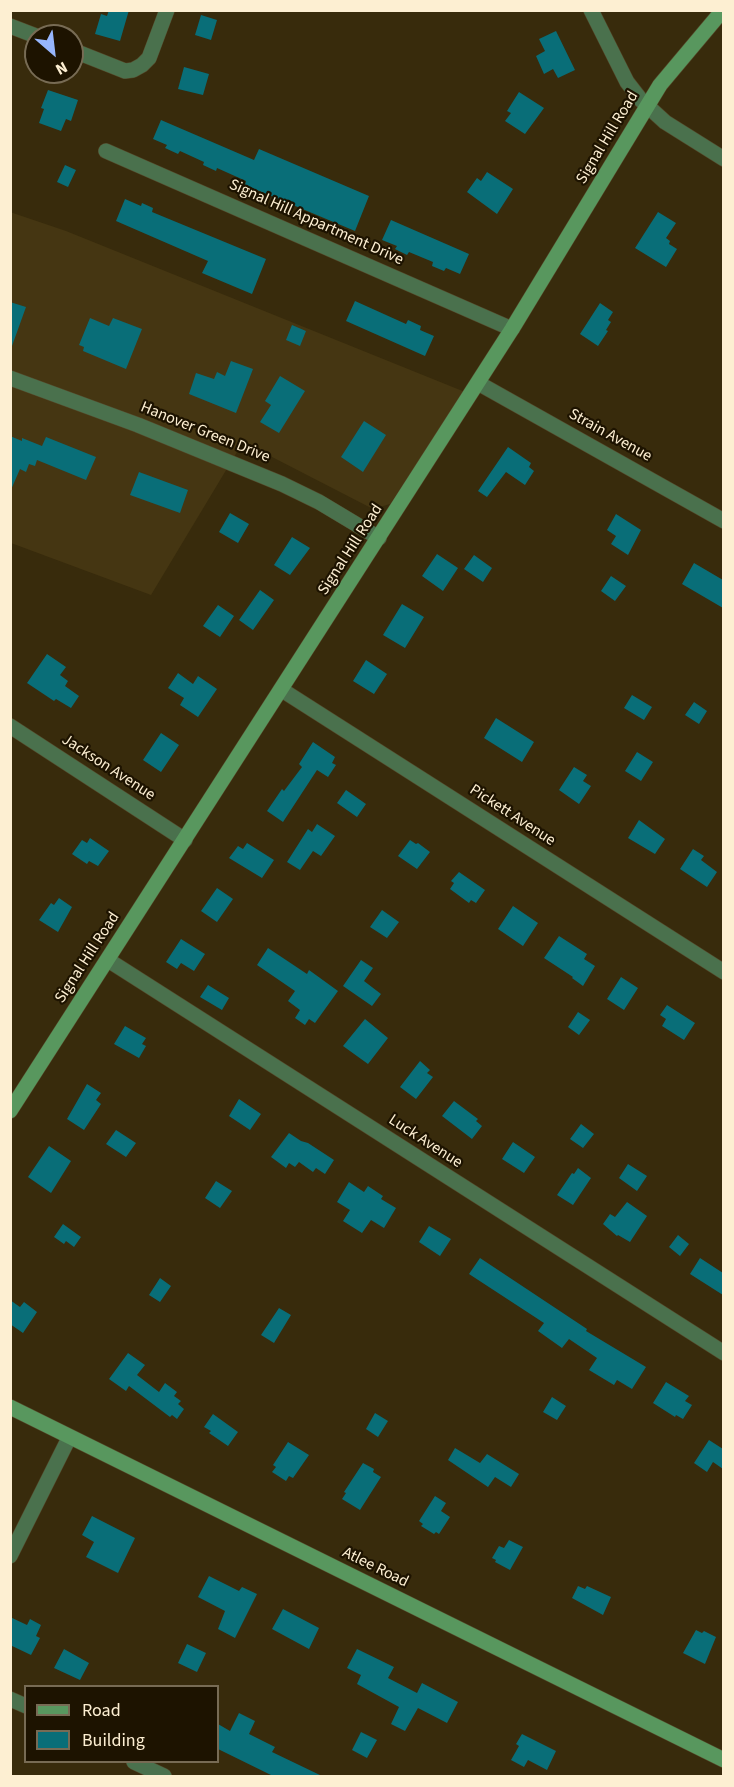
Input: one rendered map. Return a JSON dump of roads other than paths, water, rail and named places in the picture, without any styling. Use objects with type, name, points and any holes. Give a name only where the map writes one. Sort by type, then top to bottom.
[{"type":"street","points":[[84,55],[125,70],[133,70],[149,58],[166,10]]},
{"type":"street","points":[[591,10],[627,82],[647,107],[665,122],[723,159]]},
{"type":"street","name":"Signal Hill Road","points":[[10,1111],[380,538],[512,329],[647,107],[679,61],[723,10]]},
{"type":"street","name":"Signal Hill Appartment Drive","points":[[106,151],[512,329]]},
{"type":"street","name":"Hanover Green Drive","points":[[10,378],[138,425],[282,484],[319,502],[380,538]]},
{"type":"street","name":"Strain Avenue","points":[[478,383],[723,521]]},
{"type":"street","name":"Pickett Avenue","points":[[282,690],[723,972]]},
{"type":"street","name":"Jackson Avenue","points":[[10,726],[185,840]]},
{"type":"street","name":"Luck Avenue","points":[[108,960],[723,1353]]},
{"type":"street","name":"Atlee Road","points":[[10,1407],[723,1760]]},
{"type":"street","points":[[10,1556],[69,1438]]},
{"type":"street","points":[[10,1699],[24,1705]]},
{"type":"street","points":[[139,1763],[164,1776]]}]
